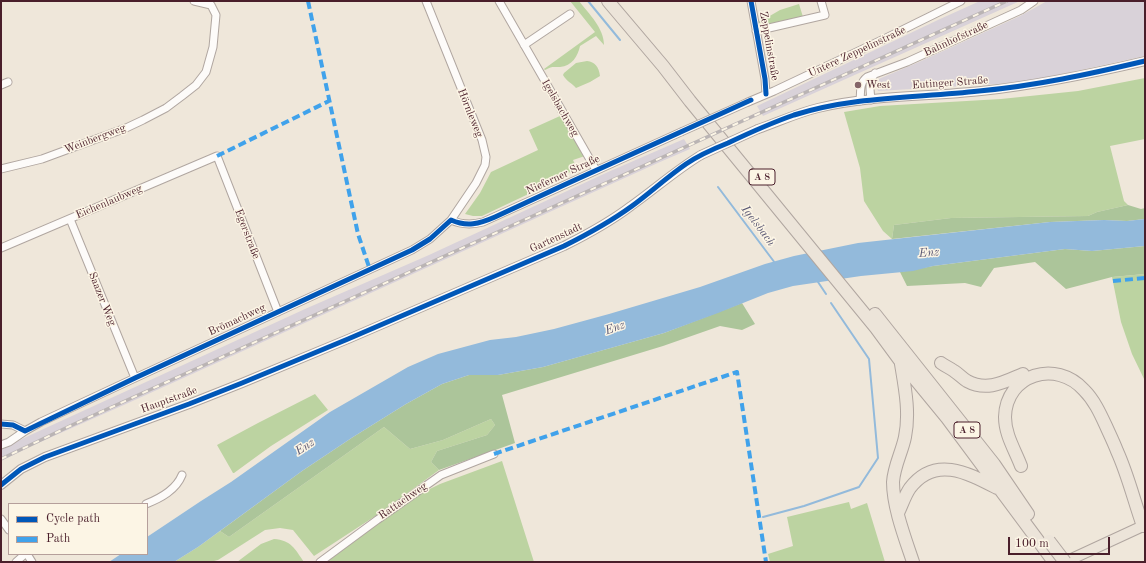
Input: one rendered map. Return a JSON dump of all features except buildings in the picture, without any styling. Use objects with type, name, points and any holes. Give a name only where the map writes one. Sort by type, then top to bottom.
[{"type":"highway","name":"A 8","points":[[608,1],[710,125],[808,238]]},
{"type":"highway","name":"A 8","points":[[618,1],[668,61],[808,238],[994,464],[1021,504],[1065,562]]},
{"type":"highway","name":"A 8","points":[[879,325],[901,362],[947,418],[1051,558]]},
{"type":"highway","points":[[901,362],[906,396],[907,417],[905,437],[898,456],[893,479],[894,496],[913,562]]},
{"type":"highway","points":[[941,363],[954,370],[966,380],[982,386],[999,385],[1033,370],[1045,368],[1063,370],[1082,379],[1098,397],[1103,406],[1128,463],[1141,502],[1145,509]]},
{"type":"highway","points":[[1021,466],[1017,454],[1009,440],[1006,428],[1006,408],[1009,397],[1017,385],[1030,377],[1052,374],[1069,378],[1084,389],[1094,402],[1118,451],[1144,526]]},
{"type":"highway","points":[[898,513],[910,488],[921,477],[934,470],[946,469],[961,471],[974,476],[1001,491]]},
{"type":"main road","points":[[1065,562],[1144,526]]},
{"type":"street","name":"Weinbergweg","points":[[1,169],[42,159],[126,128],[166,108],[196,85],[206,72],[213,47],[216,15],[211,5],[194,1]]},
{"type":"street","name":"Hörnleweg","points":[[426,1],[482,140],[486,157],[485,165],[476,183],[451,220]]},
{"type":"street","name":"Igelsbachweg","points":[[499,1],[596,170]]},
{"type":"street","name":"Zeppelinstraße","points":[[751,1],[765,79],[766,94]]},
{"type":"street","name":"Zeppelinstraße","points":[[756,31],[825,15],[821,1]]},
{"type":"street","name":"Untere Zeppelinstraße","points":[[750,101],[886,38],[961,1]]},
{"type":"street","name":"Bahnhofstraße","points":[[860,101],[862,80],[867,76],[907,62],[1021,10],[1034,1]]},
{"type":"street","points":[[524,45],[570,14]]},
{"type":"street","name":"Eutinger Straße","points":[[758,129],[818,108],[860,101],[978,92],[1009,88],[1074,77],[1145,61]]},
{"type":"street","points":[[871,100],[871,79],[876,73]]},
{"type":"street","name":"Nieferner Straße","points":[[451,220],[458,223],[468,224],[483,222],[750,101]]},
{"type":"street","name":"Gartenstadt","points":[[348,339],[540,256],[593,231],[631,207],[677,170],[701,155],[758,129]]},
{"type":"street","name":"Eichenlaubweg","points":[[1,248],[217,156]]},
{"type":"street","name":"Egerstraße","points":[[217,156],[278,312]]},
{"type":"street","name":"Saazer Weg","points":[[70,219],[135,378]]},
{"type":"street","name":"Brömachweg","points":[[1,445],[19,436],[25,431],[135,378],[412,250],[430,239],[451,220]]},
{"type":"street","name":"Hauptstraße","points":[[1,485],[22,469],[45,456],[189,404],[348,339]]},
{"type":"street","points":[[1,424],[13,425],[25,431]]},
{"type":"street","name":"Rattachweg","points":[[320,562],[441,475],[494,454]]},
{"type":"street","points":[[148,503],[162,497],[179,482],[182,475]]},
{"type":"street","points":[[1,519],[8,529]]},
{"type":"street","points":[[16,562],[25,555]]},
{"type":"shaded area","points":[[980,1],[1020,1],[763,116],[757,106],[940,19]]},
{"type":"shaded area","points":[[1047,1],[1145,1],[1145,56],[1014,83],[878,91],[876,85],[877,80],[1020,16]]},
{"type":"shaded area","points":[[684,139],[690,149],[29,447],[1,461],[1,450],[24,438],[305,309],[429,255],[608,172]]},
{"type":"green space","points":[[570,1],[579,1],[591,16],[602,33],[604,45],[596,36],[580,46],[576,57],[568,65],[551,67],[545,70],[544,69],[595,32]]},
{"type":"green space","points":[[799,4],[803,17],[759,27],[758,22],[780,10]]},
{"type":"green space","points":[[587,61],[592,62],[596,66],[599,70],[600,76],[576,88],[563,75],[576,63]]},
{"type":"green space","points":[[1145,78],[1145,139],[1110,146],[1124,201],[1128,205],[1097,212],[1088,216],[951,218],[894,225],[892,239],[883,231],[864,201],[860,168],[844,112],[880,106],[1001,99],[1078,91]]},
{"type":"green space","points":[[560,116],[564,119],[585,156],[573,160],[577,169],[555,178],[556,181],[482,216],[465,214],[480,193],[491,172],[538,150],[529,130]]},
{"type":"green space","points":[[1128,205],[1141,209],[1145,208],[1145,219],[1127,221],[1104,220],[1050,222],[892,239],[894,225],[951,218],[1088,216],[1097,212]]},
{"type":"green space","points":[[1145,246],[1145,274],[1112,277],[1066,289],[1035,262],[994,268],[981,287],[965,283],[907,286],[900,272],[933,266],[1065,249],[1092,251]]},
{"type":"green space","points":[[1145,274],[1145,381],[1132,354],[1121,322],[1112,277]]},
{"type":"green space","points":[[742,303],[755,324],[742,330],[720,326],[663,346],[502,395],[515,443],[439,470],[431,462],[437,451],[487,435],[495,425],[491,419],[443,440],[410,449],[384,427],[229,537],[220,531],[302,471],[353,437],[406,404],[442,384],[469,375],[498,375],[543,367],[664,333]]},
{"type":"green space","points":[[315,394],[328,410],[271,446],[233,473],[217,445]]},
{"type":"green space","points":[[491,419],[495,425],[487,435],[437,451],[431,462],[439,470],[380,513],[314,556],[293,530],[280,528],[265,530],[218,560],[210,562],[174,562],[220,531],[229,537],[384,427],[410,449],[443,440]]},
{"type":"green space","points":[[502,461],[534,562],[323,562],[405,501],[440,484]]},
{"type":"green space","points":[[849,502],[851,509],[867,503],[885,562],[770,562],[768,554],[793,546],[787,517]]},
{"type":"green space","points":[[274,539],[289,543],[304,562],[237,562],[261,544]]},
{"type":"water","name":"Enz","points":[[1145,219],[1145,246],[1092,251],[1065,249],[933,266],[913,271],[861,276],[793,286],[768,293],[664,333],[543,367],[498,375],[469,375],[442,384],[406,404],[353,437],[302,471],[198,547],[174,562],[109,562],[120,555],[148,555],[148,536],[231,482],[330,412],[408,367],[438,354],[490,340],[516,337],[554,329],[700,287],[765,264],[794,256],[858,243],[1050,222],[1104,220],[1127,221]]},
{"type":"waterway","name":"Igelsbach","points":[[588,1],[620,40]]},
{"type":"waterway","name":"Igelsbach","points":[[718,187],[775,263]]},
{"type":"waterway","points":[[818,282],[826,294]]},
{"type":"waterway","points":[[763,517],[804,506],[859,487],[878,458],[869,359],[831,303]]},
{"type":"railway","points":[[1,459],[70,426],[1007,1]]},
{"type":"marked path","points":[[308,1],[358,234],[370,270]]},
{"type":"marked path","points":[[217,156],[329,101]]},
{"type":"marked path","points":[[1113,281],[1145,278]]},
{"type":"marked path","points":[[494,454],[737,372],[766,562]]},
{"type":"cycle path","points":[[751,1],[765,79],[766,94]]},
{"type":"cycle path","points":[[1,485],[21,469],[45,457],[242,383],[564,246],[599,228],[624,212],[679,169],[696,158],[785,118],[840,104],[886,98],[1000,89],[1042,83],[1145,61]]},
{"type":"cycle path","points":[[1,424],[13,425],[25,431],[135,378],[412,250],[430,239],[451,220],[473,224],[489,219],[751,100]]},
{"type":"place","name":"West","points":[[858,85]]}]
